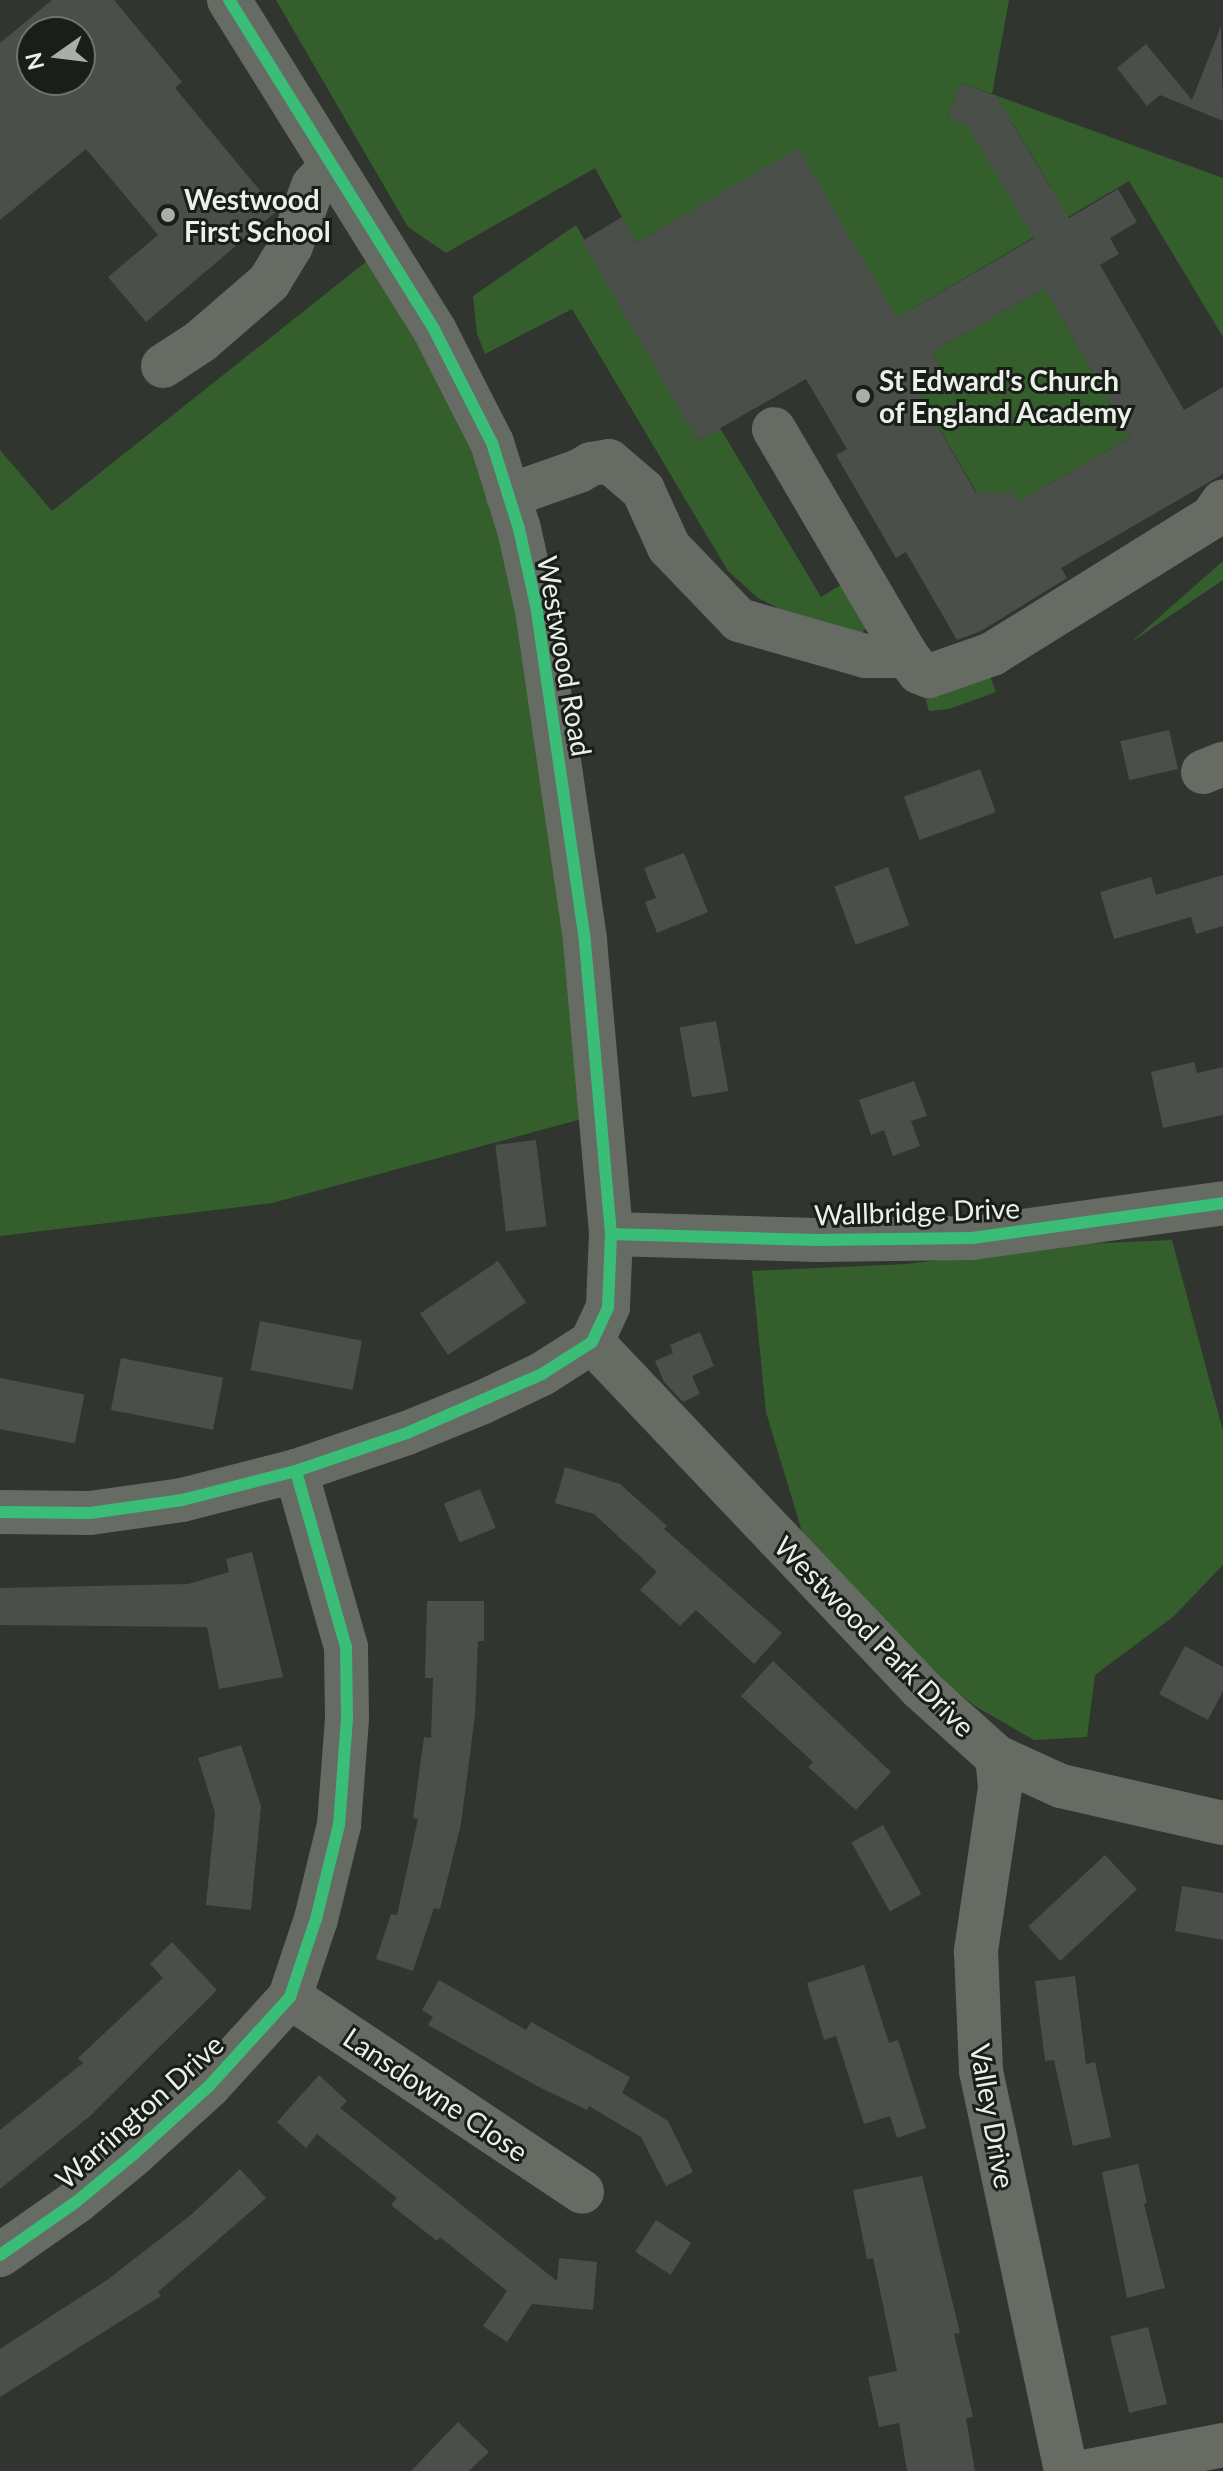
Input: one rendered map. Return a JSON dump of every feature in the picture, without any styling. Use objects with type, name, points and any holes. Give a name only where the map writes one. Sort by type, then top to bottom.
[{"type":"street","name":"Westwood Road","points":[[229,0],[434,329],[492,443],[508,496],[537,610],[585,941],[611,1234],[608,1307],[592,1342]]},
{"type":"street","points":[[163,366],[201,341],[269,282],[291,246],[313,186],[331,166]]},
{"type":"street","points":[[774,429],[907,656],[919,672],[929,676],[992,654],[1212,517],[1223,501]]},
{"type":"street","points":[[508,496],[591,464],[609,461],[643,490],[669,547],[739,620],[865,656],[907,656]]},
{"type":"street","name":"Wallbridge Drive","points":[[611,1234],[817,1240],[972,1238],[1223,1203]]},
{"type":"street","points":[[0,1512],[90,1513],[182,1500],[296,1471],[407,1433],[483,1402],[542,1374],[592,1342]]},
{"type":"street","name":"Westwood Park Drive","points":[[592,1342],[920,1688],[997,1757],[1061,1786],[1223,1823]]},
{"type":"street","name":"Warrington Drive","points":[[0,2255],[76,2202],[134,2154],[209,2086],[290,1997],[316,1919],[339,1825],[347,1718],[346,1647],[296,1471]]},
{"type":"street","name":"Valley Drive","points":[[997,1757],[1000,1788],[976,1951],[981,2071],[1066,2471]]},
{"type":"street","name":"Lansdowne Close","points":[[290,1997],[582,2192]]},
{"type":"street","points":[[1088,2471],[1223,2445]]},
{"type":"green space","points":[[276,0],[1009,0],[992,94],[1223,178],[1223,337],[1129,181],[880,328],[798,149],[636,243],[595,168],[446,253],[408,227]],"holes":[[[961,83],[992,94],[980,129],[948,118]],[[1012,122],[1052,189],[1018,209],[978,142]]]},
{"type":"green space","points":[[576,225],[698,441],[720,428],[821,597],[849,580],[867,626],[863,632],[853,633],[792,615],[758,598],[728,571],[572,309],[485,354],[477,334],[473,296]]},
{"type":"green space","points":[[367,261],[508,496],[600,1114],[272,1203],[0,1236],[0,450],[52,511]]},
{"type":"green space","points":[[1045,288],[1130,438],[1020,501],[1012,493],[994,493],[981,500],[917,390],[945,375],[932,352]]},
{"type":"green space","points":[[1223,561],[1223,580],[1130,643]]},
{"type":"green space","points":[[988,671],[996,692],[949,709],[929,711],[923,689]]},
{"type":"green space","points":[[1172,1240],[1223,1431],[1223,1565],[1174,1616],[1095,1675],[1087,1737],[1034,1740],[975,1706],[904,1650],[809,1555],[766,1412],[752,1271],[907,1264],[1058,1245]]},
{"type":"building","points":[[52,0],[114,0],[182,82],[175,88],[277,211],[146,322],[108,277],[158,235],[86,149],[0,220],[0,43],[16,30],[16,96],[96,96],[96,16],[33,16]]},
{"type":"building","points":[[1221,26],[1223,121],[1160,95],[1147,106],[1117,68],[1146,44],[1192,100]]},
{"type":"building","points":[[961,83],[996,96],[1069,218],[1118,189],[1137,222],[1110,238],[1119,254],[1100,265],[1184,410],[1223,387],[1223,474],[1061,568],[1067,578],[981,631],[957,640],[906,552],[896,558],[836,455],[847,449],[806,379],[698,441],[582,241],[622,217],[636,243],[798,148],[897,318],[1034,238],[967,125],[948,118]],"holes":[[[1045,288],[1130,438],[1020,501],[1012,493],[976,493],[917,390],[945,375],[932,352]]]},
{"type":"building","points":[[1169,730],[1178,769],[1129,780],[1120,741]]},
{"type":"building","points":[[980,769],[996,812],[920,840],[904,797]]},
{"type":"building","points":[[684,853],[708,912],[657,933],[645,902],[656,898],[644,868]]},
{"type":"building","points":[[888,867],[909,925],[856,945],[834,886]]},
{"type":"building","points":[[1223,875],[1223,926],[1196,934],[1191,917],[1114,939],[1100,892],[1151,877],[1156,895]]},
{"type":"building","points":[[716,1021],[728,1091],[692,1097],[680,1027]]},
{"type":"building","points":[[1194,1062],[1197,1073],[1223,1067],[1223,1115],[1163,1128],[1151,1072]]},
{"type":"building","points":[[914,1081],[927,1116],[911,1121],[920,1146],[893,1156],[884,1130],[871,1135],[859,1100]]},
{"type":"building","points":[[536,1140],[547,1226],[506,1231],[495,1145]]},
{"type":"building","points":[[498,1261],[526,1302],[448,1355],[420,1314]]},
{"type":"building","points":[[260,1321],[362,1341],[353,1390],[250,1370]]},
{"type":"building","points":[[700,1332],[714,1366],[692,1376],[700,1394],[683,1402],[664,1382],[655,1361],[673,1353],[670,1345]]},
{"type":"building","points":[[121,1358],[223,1378],[213,1430],[111,1410]]},
{"type":"building","points":[[0,1378],[84,1394],[75,1443],[0,1429]]},
{"type":"building","points":[[565,1467],[620,1484],[667,1526],[664,1529],[782,1633],[754,1664],[696,1610],[680,1626],[640,1590],[657,1572],[594,1514],[555,1503]]},
{"type":"building","points":[[480,1489],[496,1528],[460,1543],[444,1504]]},
{"type":"building","points":[[252,1552],[283,1677],[219,1689],[207,1627],[0,1625],[0,1588],[188,1584],[229,1572],[226,1559]]},
{"type":"building","points":[[427,1601],[484,1601],[484,1641],[478,1641],[475,1715],[461,1824],[440,1909],[434,1908],[413,1971],[376,1959],[391,1914],[397,1915],[418,1819],[413,1818],[424,1737],[431,1738],[433,1678],[425,1678]]},
{"type":"building","points":[[1185,1646],[1223,1667],[1223,1691],[1208,1720],[1159,1694]]},
{"type":"building","points":[[773,1661],[891,1772],[856,1810],[808,1767],[813,1762],[741,1696]]},
{"type":"building","points":[[241,1745],[261,1806],[251,1910],[206,1905],[215,1813],[198,1758]]},
{"type":"building","points":[[883,1825],[921,1894],[890,1912],[852,1842]]},
{"type":"building","points":[[1105,1855],[1137,1889],[1060,1961],[1028,1927]]},
{"type":"building","points":[[1182,1886],[1223,1893],[1223,1940],[1175,1931]]},
{"type":"building","points":[[172,1942],[217,1990],[90,2116],[0,2189],[0,2130],[83,2063],[78,2058],[163,1978],[150,1964]]},
{"type":"building","points":[[864,1965],[889,2043],[898,2040],[926,2128],[897,2138],[890,2116],[864,2124],[836,2036],[824,2040],[807,1983]]},
{"type":"building","points":[[1075,1976],[1086,2064],[1095,2062],[1111,2137],[1073,2146],[1054,2060],[1045,2061],[1035,1981]]},
{"type":"building","points":[[439,1980],[526,2030],[531,2022],[630,2077],[622,2093],[668,2121],[693,2172],[666,2186],[641,2137],[589,2106],[587,2110],[537,2086],[428,2025],[433,2017],[422,2010]]},
{"type":"building","points":[[319,2075],[347,2101],[340,2108],[557,2281],[559,2258],[597,2262],[593,2310],[532,2304],[507,2342],[483,2326],[507,2291],[440,2237],[437,2241],[391,2205],[397,2198],[317,2134],[306,2148],[277,2122]]},
{"type":"building","points":[[1138,2164],[1147,2203],[1144,2204],[1165,2288],[1127,2298],[1102,2172]]},
{"type":"building","points":[[240,2169],[266,2198],[158,2292],[161,2296],[0,2397],[0,2349],[107,2280],[192,2214]]},
{"type":"building","points":[[922,2176],[960,2333],[954,2334],[973,2417],[966,2418],[975,2471],[907,2471],[899,2423],[879,2427],[868,2377],[897,2371],[873,2258],[867,2259],[853,2190]]},
{"type":"building","points":[[656,2220],[691,2243],[671,2275],[635,2252]]},
{"type":"building","points":[[1148,2327],[1167,2404],[1129,2413],[1110,2336]]},
{"type":"building","points":[[458,2422],[489,2452],[469,2471],[411,2471]]},
{"type":"cycle path","points":[[0,1512],[90,1513],[182,1500],[296,1471],[407,1433],[542,1374],[592,1342],[608,1307],[611,1234],[585,941],[537,610],[519,529],[492,443],[434,329],[229,0]]},
{"type":"cycle path","points":[[611,1234],[817,1240],[972,1238],[1223,1203]]},
{"type":"cycle path","points":[[0,2255],[76,2202],[134,2154],[209,2086],[290,1997],[316,1919],[339,1825],[347,1718],[346,1647],[296,1471]]},
{"type":"place","name":"Westwood First School","points":[[168,215]]},
{"type":"place","name":"St Edward's Church of England Academy","points":[[863,396]]}]
